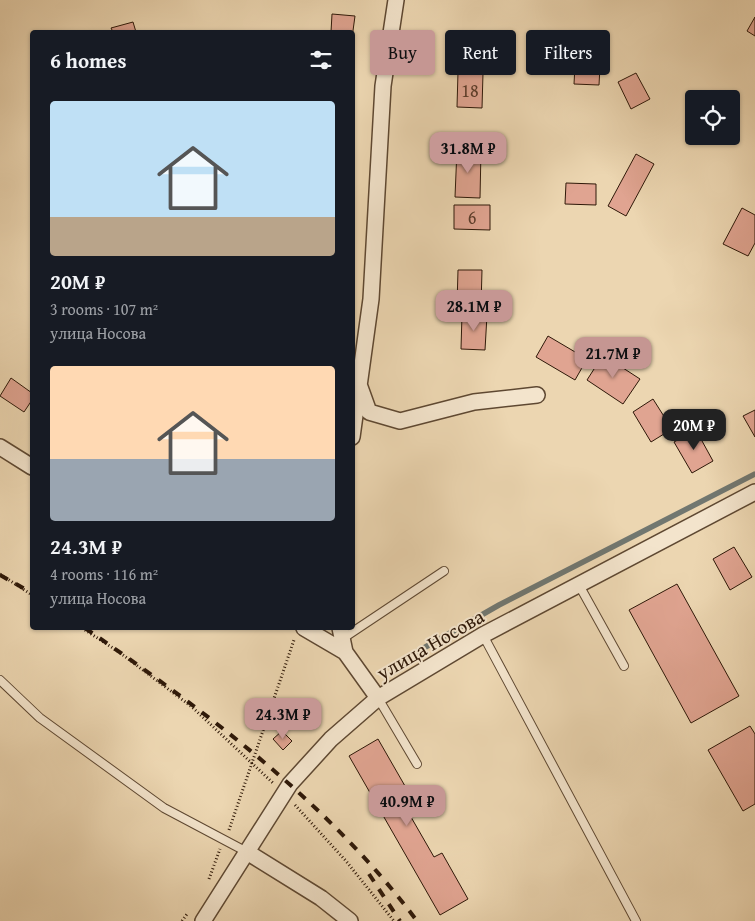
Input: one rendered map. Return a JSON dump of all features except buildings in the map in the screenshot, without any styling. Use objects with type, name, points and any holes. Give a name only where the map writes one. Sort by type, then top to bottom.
[{"type":"street","points":[[355,415],[372,290],[383,86],[396,0]]},
{"type":"street","points":[[359,386],[369,412],[400,422],[474,402],[537,395]]},
{"type":"street","points":[[0,447],[30,465]]},
{"type":"street","name":"улица Носова","points":[[203,921],[290,784],[314,755],[378,698],[483,636],[755,492]]},
{"type":"street","points":[[299,632],[342,640],[378,698]]},
{"type":"street","points":[[247,852],[321,898],[350,921]]},
{"type":"lane","points":[[342,640],[444,571]]},
{"type":"lane","points":[[579,585],[624,666]]},
{"type":"lane","points":[[483,636],[636,921]]},
{"type":"lane","points":[[0,680],[40,718],[88,755],[164,808],[247,852]]},
{"type":"lane","points":[[378,698],[417,764]]},
{"type":"path","points":[[0,574],[30,594]]},
{"type":"path","points":[[85,630],[119,652],[192,707],[280,789]]},
{"type":"path","points":[[207,883],[223,840],[231,826],[299,632]]},
{"type":"path","points":[[292,802],[334,848],[394,921]]},
{"type":"path","points":[[182,921],[188,912]]},
{"type":"waterway","points":[[401,661],[499,605],[755,474]]},
{"type":"railway","points":[[0,575],[30,592]]},
{"type":"railway","points":[[88,630],[175,692],[263,761],[344,837],[382,878],[417,921]]},
{"type":"railway","points":[[369,874],[400,921]]}]
